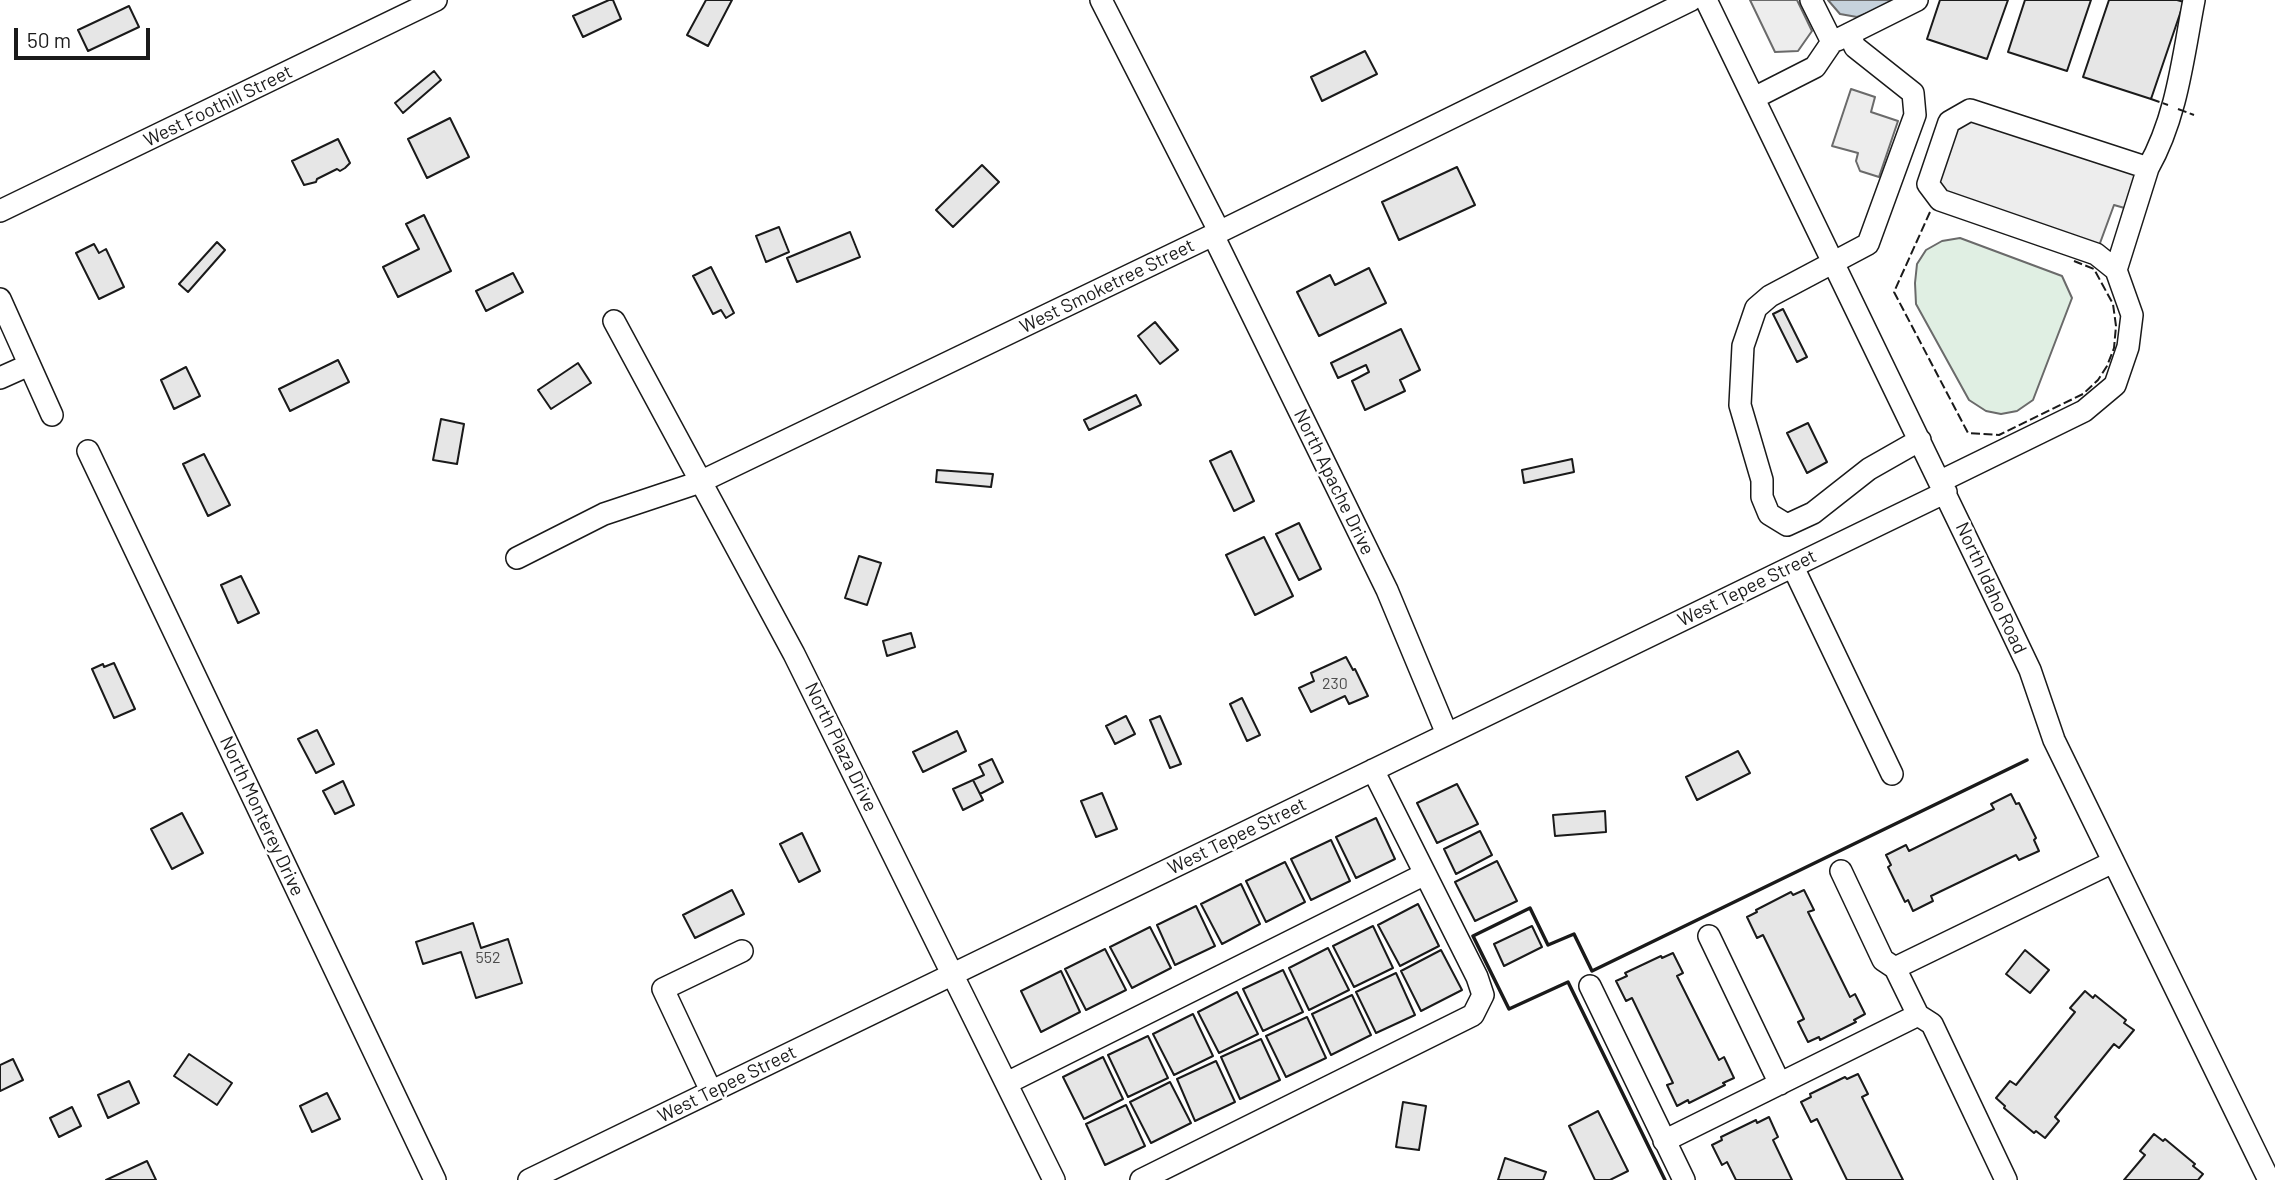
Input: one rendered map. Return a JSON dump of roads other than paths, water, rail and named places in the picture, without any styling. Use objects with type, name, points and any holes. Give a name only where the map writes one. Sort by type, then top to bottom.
[{"type":"street","name":"West Foothill Street","points":[[0,211],[436,0]]},
{"type":"street","name":"North Apache Drive","points":[[1101,0],[1387,590],[1447,734]]},
{"type":"street","name":"West Smoketree Street","points":[[517,558],[604,514],[700,482],[1691,0]]},
{"type":"street","name":"North Idaho Road","points":[[1706,0],[2030,670],[2054,740],[2269,1180]]},
{"type":"street","points":[[1811,0],[1840,38],[1913,93],[1915,115],[1868,244],[1770,296],[1756,308],[1743,346],[1740,405],[1762,480],[1762,497],[1769,514],[1787,525],[1813,513],[1869,469],[1920,440]]},
{"type":"street","points":[[1754,98],[1815,67],[1840,38],[1917,0]]},
{"type":"street","points":[[2148,168],[1970,110],[1948,122],[1928,184],[1940,200],[2096,254],[2116,270],[2148,168],[2157,153],[2173,107],[2194,0]]},
{"type":"street","name":"West Tepee Street","points":[[529,1180],[1793,567],[2084,411],[2115,384],[2128,347],[2132,315],[2116,270]]},
{"type":"street","points":[[0,299],[52,415]]},
{"type":"street","name":"North Plaza Drive","points":[[614,321],[794,654],[1054,1180]]},
{"type":"street","points":[[0,378],[29,365]]},
{"type":"street","name":"North Monterey Drive","points":[[88,452],[435,1180]]},
{"type":"street","points":[[1793,567],[1892,774]]},
{"type":"street","points":[[1141,1180],[1473,1015],[1483,995],[1477,977],[1373,770]]},
{"type":"street","points":[[1895,968],[2113,862]]},
{"type":"street","points":[[1841,871],[1883,960],[1895,968],[1918,1015],[1933,1024],[2006,1180]]},
{"type":"street","points":[[1007,1083],[1425,874]]},
{"type":"street","points":[[1709,936],[1780,1084]]},
{"type":"street","points":[[712,1091],[663,989],[742,951]]},
{"type":"street","points":[[1590,986],[1684,1180]]},
{"type":"street","points":[[1664,1141],[1918,1015]]}]
